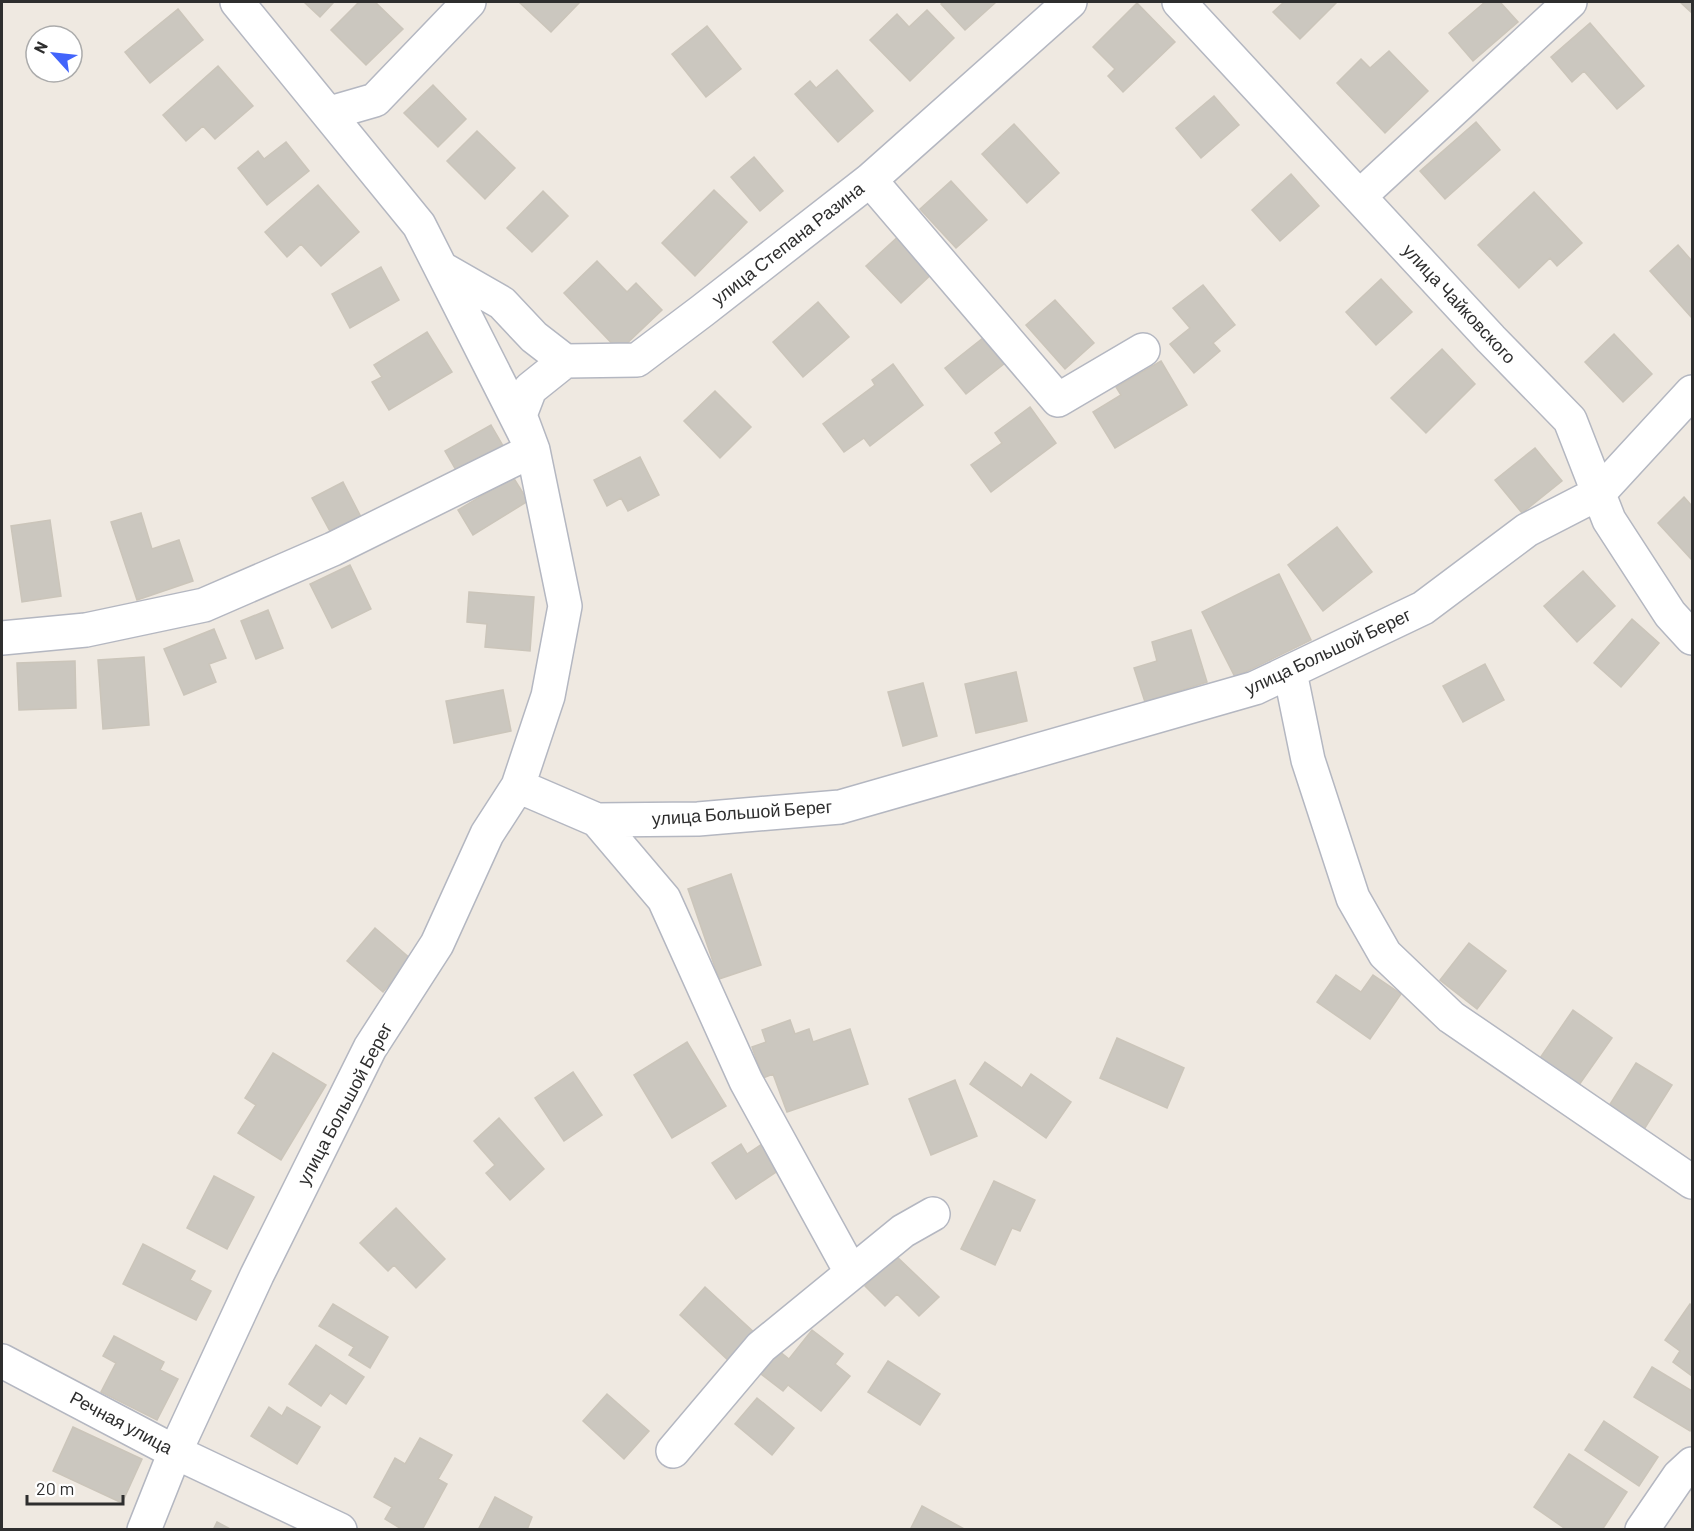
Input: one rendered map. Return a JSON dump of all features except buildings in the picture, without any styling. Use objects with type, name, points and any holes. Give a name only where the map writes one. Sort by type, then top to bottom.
[{"type":"street","points":[[237,2],[330,113],[419,225],[533,450]]},
{"type":"street","points":[[330,113],[375,100],[469,2]]},
{"type":"street","name":"улица Степана Разина","points":[[565,361],[637,360],[870,180],[1070,2]]},
{"type":"street","name":"улица Чайковского","points":[[1179,2],[1570,420],[1609,520],[1670,614],[1692,638]]},
{"type":"street","points":[[1360,196],[1570,2]]},
{"type":"street","points":[[870,180],[1058,400],[1143,350]]},
{"type":"street","points":[[441,268],[502,303],[534,337],[565,361],[530,389],[520,415],[533,450],[565,606],[548,696],[518,786]]},
{"type":"street","name":"улица Большой Берег","points":[[144,1530],[175,1452],[257,1275],[370,1048],[437,944],[487,834],[518,786],[597,820],[698,819],[840,807],[1256,688],[1423,608],[1527,530],[1599,493],[1692,392]]},
{"type":"street","points":[[2,638],[86,630],[204,605],[333,549],[533,450]]},
{"type":"street","points":[[1290,672],[1308,760],[1353,898],[1385,954],[1451,1017],[1692,1182]]},
{"type":"street","points":[[597,820],[663,898],[746,1081],[851,1272]]},
{"type":"street","points":[[673,1451],[761,1347],[903,1231],[933,1214]]},
{"type":"street","name":"Речная улица","points":[[2,1360],[175,1452],[340,1530]]},
{"type":"street","points":[[1642,1530],[1679,1476],[1692,1464]]}]
